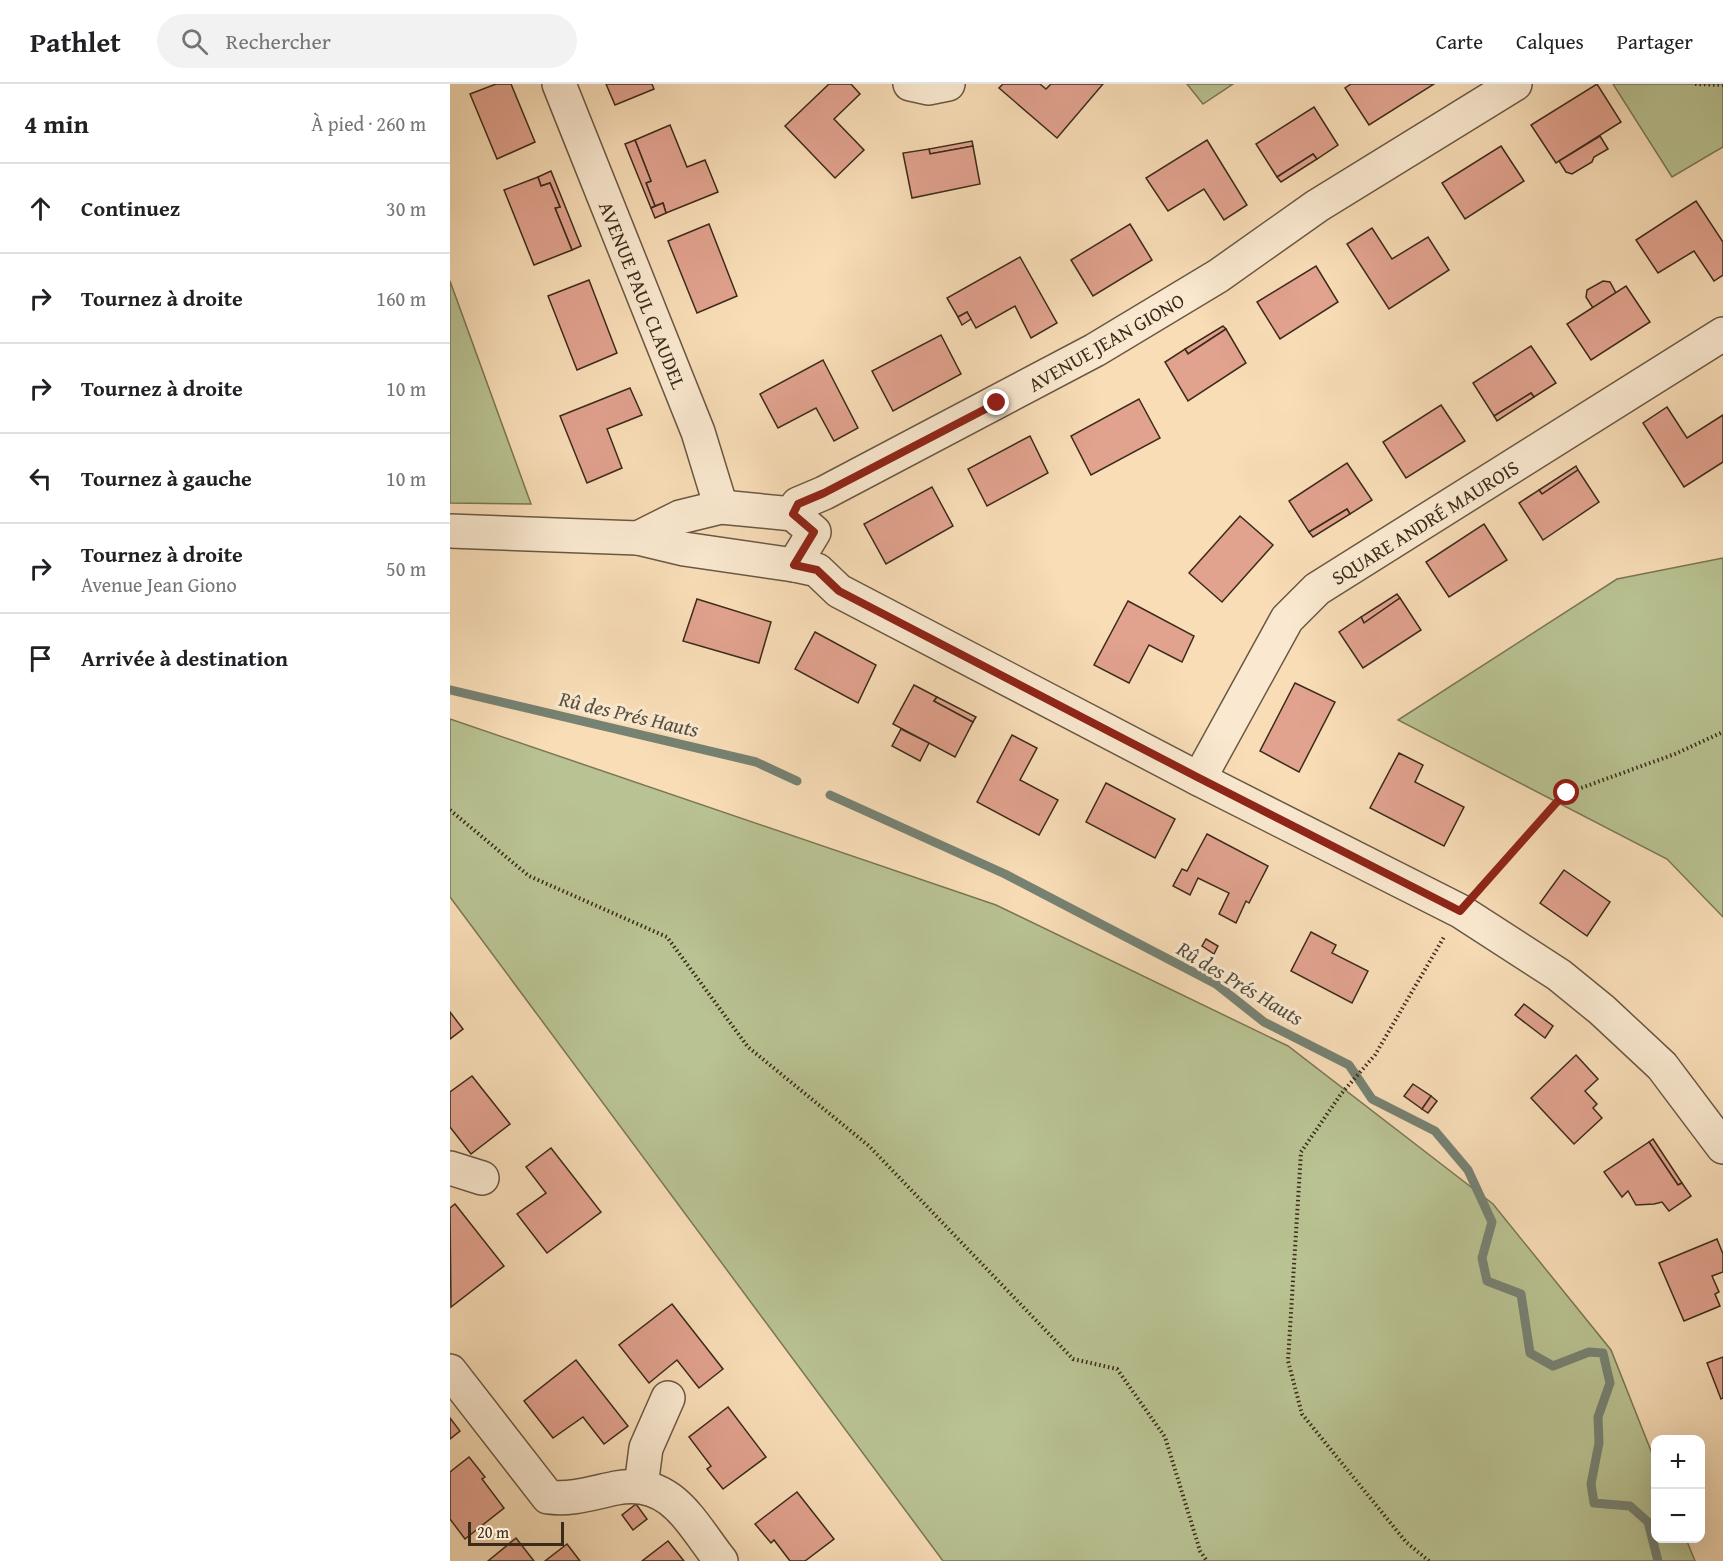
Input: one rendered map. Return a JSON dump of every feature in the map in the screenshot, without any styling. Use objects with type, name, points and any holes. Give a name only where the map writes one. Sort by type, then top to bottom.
[{"type":"street","name":"AVENUE PAUL CLAUDEL","points":[[559,84],[698,432],[721,507]]},
{"type":"street","points":[[910,84],[928,88],[948,84]]},
{"type":"street","name":"AVENUE JEAN GIONO","points":[[793,514],[798,504],[834,488],[1095,350],[1218,276],[1317,206],[1515,84]]},
{"type":"street","name":"SQUARE ANDRÉ MAUROIS","points":[[1199,778],[1287,619],[1317,590],[1723,334]]},
{"type":"street","points":[[638,538],[680,518],[721,507],[793,514],[814,532],[794,565]]},
{"type":"street","points":[[450,531],[638,538],[684,549],[817,570],[839,591],[1460,911],[1559,975],[1602,1010],[1662,1066],[1723,1145]]},
{"type":"street","points":[[450,1168],[482,1178]]},
{"type":"street","points":[[450,1371],[548,1497],[566,1499],[631,1485],[653,1488],[673,1500],[721,1561]]},
{"type":"street","points":[[641,1486],[646,1448],[668,1398]]},
{"type":"path","points":[[1695,84],[1723,85]]},
{"type":"path","points":[[1429,1561],[1406,1542],[1302,1414],[1288,1361],[1301,1152],[1341,1094],[1376,1055],[1460,911],[1556,803],[1567,793],[1675,754],[1723,732]]},
{"type":"path","points":[[450,810],[529,876],[667,937],[748,1047],[869,1146],[1074,1359],[1117,1369],[1165,1437],[1200,1551],[1207,1561]]},
{"type":"green space","points":[[1187,84],[1233,84],[1203,104]]},
{"type":"green space","points":[[1613,84],[1723,84],[1723,147],[1672,177]]},
{"type":"green space","points":[[450,281],[531,504],[450,503]]},
{"type":"green space","points":[[1723,558],[1723,917],[1667,859],[1398,720],[1617,579]]},
{"type":"green space","points":[[450,719],[996,905],[1288,1046],[1493,1204],[1611,1350],[1651,1451],[1651,1543],[1688,1543],[1695,1561],[943,1561],[450,897]]},
{"type":"building","points":[[496,84],[511,84],[535,142],[497,159],[470,94]]},
{"type":"building","points":[[606,84],[652,84],[654,89],[615,105]]},
{"type":"building","points":[[829,84],[851,84],[860,94],[834,119],[864,150],[835,178],[785,126]]},
{"type":"building","points":[[1003,84],[1040,84],[1046,89],[1051,84],[1103,84],[1057,138],[999,88]]},
{"type":"building","points":[[1351,84],[1434,84],[1369,125],[1345,88]]},
{"type":"building","points":[[1597,84],[1621,122],[1556,163],[1531,125]]},
{"type":"building","points":[[1314,107],[1338,145],[1317,159],[1313,154],[1277,177],[1256,144]]},
{"type":"building","points":[[670,125],[687,167],[705,160],[718,192],[666,213],[663,203],[655,206],[646,183],[651,181],[635,140]]},
{"type":"building","points":[[1600,136],[1608,149],[1572,174],[1566,172],[1559,161]]},
{"type":"building","points":[[635,140],[651,181],[646,183],[655,206],[651,208],[625,144]]},
{"type":"building","points":[[1207,140],[1247,205],[1224,220],[1204,189],[1168,211],[1146,178]]},
{"type":"building","points":[[972,141],[973,146],[930,154],[929,149]]},
{"type":"building","points":[[973,146],[980,184],[912,198],[903,153],[929,149],[930,154]]},
{"type":"building","points":[[1501,146],[1524,181],[1465,219],[1442,183]]},
{"type":"building","points":[[1313,154],[1317,159],[1281,182],[1277,177]]},
{"type":"building","points":[[551,171],[581,246],[572,250],[555,208],[560,207],[550,183],[541,186],[538,177]]},
{"type":"building","points":[[538,177],[541,186],[550,183],[560,207],[555,208],[572,250],[534,265],[504,190]]},
{"type":"building","points":[[1696,201],[1723,242],[1723,275],[1714,281],[1694,251],[1658,273],[1636,240]]},
{"type":"building","points":[[663,203],[666,213],[655,218],[651,208]]},
{"type":"building","points":[[709,224],[737,296],[697,313],[668,241]]},
{"type":"building","points":[[1130,224],[1152,260],[1093,296],[1071,260]]},
{"type":"building","points":[[1372,228],[1392,259],[1428,237],[1449,270],[1389,309],[1347,244]]},
{"type":"building","points":[[1020,257],[1057,323],[1031,338],[1015,306],[976,328],[967,312],[958,317],[947,298]]},
{"type":"building","points":[[1316,266],[1338,302],[1280,339],[1257,302]]},
{"type":"building","points":[[589,280],[617,353],[577,370],[548,296]]},
{"type":"building","points":[[1603,281],[1610,282],[1616,293],[1593,308],[1586,297],[1587,290]]},
{"type":"building","points":[[1626,286],[1650,322],[1591,360],[1567,324]]},
{"type":"building","points":[[967,312],[971,319],[962,325],[958,317]]},
{"type":"building","points":[[1223,326],[1226,329],[1188,354],[1185,349]]},
{"type":"building","points":[[1226,329],[1246,363],[1188,401],[1165,362],[1185,349],[1188,354]]},
{"type":"building","points":[[941,335],[961,374],[893,411],[872,371]]},
{"type":"building","points":[[1531,346],[1556,383],[1534,397],[1531,393],[1494,416],[1473,383]]},
{"type":"building","points":[[823,360],[858,428],[834,441],[816,408],[778,428],[760,394]]},
{"type":"building","points":[[630,388],[642,415],[607,429],[622,468],[587,483],[560,416]]},
{"type":"building","points":[[1531,393],[1534,397],[1497,421],[1494,416]]},
{"type":"building","points":[[1139,399],[1160,438],[1091,475],[1071,436]]},
{"type":"building","points":[[1441,405],[1465,441],[1406,478],[1383,442]]},
{"type":"building","points":[[1667,407],[1687,438],[1723,415],[1723,462],[1684,487],[1643,423]]},
{"type":"building","points":[[1030,436],[1048,473],[987,506],[968,469]]},
{"type":"building","points":[[1347,463],[1372,500],[1350,514],[1347,509],[1309,532],[1289,501]]},
{"type":"building","points":[[1576,466],[1578,470],[1542,494],[1539,490]]},
{"type":"building","points":[[1578,470],[1599,502],[1543,540],[1519,503],[1539,490],[1542,494]]},
{"type":"building","points":[[932,487],[953,526],[886,564],[864,524]]},
{"type":"building","points":[[1347,509],[1350,514],[1313,537],[1309,532]]},
{"type":"building","points":[[1240,516],[1273,545],[1222,602],[1189,573]]},
{"type":"building","points":[[1484,524],[1507,560],[1449,597],[1426,562]]},
{"type":"building","points":[[1397,594],[1400,598],[1364,623],[1361,617]]},
{"type":"building","points":[[1400,598],[1421,630],[1363,668],[1339,632],[1361,617],[1364,623]]},
{"type":"building","points":[[697,599],[771,622],[759,663],[683,641]]},
{"type":"building","points":[[1128,601],[1194,636],[1182,662],[1149,645],[1129,683],[1094,665]]},
{"type":"building","points":[[815,632],[876,665],[858,703],[795,669]]},
{"type":"building","points":[[1295,683],[1335,702],[1299,772],[1260,751]]},
{"type":"building","points":[[914,685],[937,697],[934,701],[973,722],[955,757],[893,724]]},
{"type":"building","points":[[937,697],[976,717],[973,722],[934,701]]},
{"type":"building","points":[[901,729],[929,743],[920,761],[892,746]]},
{"type":"building","points":[[1012,735],[1037,748],[1020,780],[1058,800],[1039,835],[977,802]]},
{"type":"building","points":[[1399,753],[1423,765],[1415,782],[1464,807],[1444,846],[1370,808]]},
{"type":"building","points":[[1106,783],[1175,819],[1155,858],[1086,822]]},
{"type":"building","points":[[1207,834],[1268,866],[1249,903],[1246,901],[1236,923],[1219,914],[1229,893],[1198,878],[1190,895],[1173,886],[1182,869],[1187,871]]},
{"type":"building","points":[[1564,870],[1610,902],[1587,936],[1540,903]]},
{"type":"building","points":[[1311,932],[1336,945],[1332,953],[1368,971],[1352,1003],[1291,971]]},
{"type":"building","points":[[1206,939],[1218,946],[1214,954],[1202,946]]},
{"type":"building","points":[[1524,1004],[1553,1026],[1545,1038],[1515,1015]]},
{"type":"building","points":[[450,1012],[463,1029],[450,1039]]},
{"type":"building","points":[[1576,1055],[1598,1079],[1585,1091],[1597,1104],[1593,1108],[1602,1118],[1574,1144],[1531,1098]]},
{"type":"building","points":[[472,1076],[510,1124],[471,1154],[450,1127],[450,1092]]},
{"type":"building","points":[[1413,1084],[1431,1096],[1422,1109],[1404,1096]]},
{"type":"building","points":[[1431,1096],[1437,1101],[1428,1113],[1422,1109]]},
{"type":"building","points":[[1653,1139],[1682,1183],[1678,1185],[1649,1142]]},
{"type":"building","points":[[1649,1142],[1678,1185],[1682,1183],[1691,1196],[1669,1211],[1662,1202],[1636,1205],[1628,1191],[1622,1197],[1604,1172]]},
{"type":"building","points":[[551,1148],[601,1212],[547,1253],[517,1214],[546,1193],[526,1167]]},
{"type":"building","points":[[455,1204],[504,1266],[451,1307],[450,1208]]},
{"type":"building","points":[[1717,1239],[1723,1254],[1723,1272],[1712,1276],[1719,1292],[1715,1294],[1720,1306],[1684,1321],[1659,1263]]},
{"type":"building","points":[[672,1304],[723,1369],[699,1388],[677,1360],[649,1383],[619,1345]]},
{"type":"building","points":[[1723,1357],[1723,1398],[1721,1399],[1707,1363]]},
{"type":"building","points":[[576,1360],[628,1426],[604,1444],[583,1417],[553,1438],[524,1401]]},
{"type":"building","points":[[728,1407],[766,1457],[723,1489],[707,1469],[711,1466],[689,1437]]},
{"type":"building","points":[[450,1418],[460,1431],[450,1439]]},
{"type":"building","points":[[469,1457],[485,1477],[482,1479],[504,1508],[465,1539],[450,1519],[450,1472]]},
{"type":"building","points":[[797,1492],[834,1539],[805,1561],[790,1561],[774,1540],[771,1543],[755,1524]]},
{"type":"building","points":[[636,1504],[647,1519],[633,1530],[622,1515]]},
{"type":"building","points":[[516,1538],[534,1561],[488,1561]]},
{"type":"building","points":[[668,1541],[684,1561],[642,1561]]},
{"type":"building","points":[[567,1544],[580,1561],[545,1561]]},
{"type":"waterway","name":"Rû des Prés Hauts","points":[[450,690],[756,762],[797,781]]},
{"type":"waterway","name":"Rû des Prés Hauts","points":[[830,795],[1005,874],[1216,984],[1264,1022],[1349,1065],[1372,1099],[1435,1131],[1468,1170],[1492,1222],[1482,1258],[1487,1281],[1521,1294],[1530,1353],[1553,1366],[1589,1352],[1603,1353],[1610,1383],[1598,1417],[1599,1443],[1591,1484],[1594,1503],[1630,1506],[1648,1522],[1658,1561]]},
{"type":"route","points":[[997,403],[824,493],[798,504],[793,514],[814,532],[794,565],[817,570],[839,591],[1460,911],[1490,875],[1567,793]]}]
